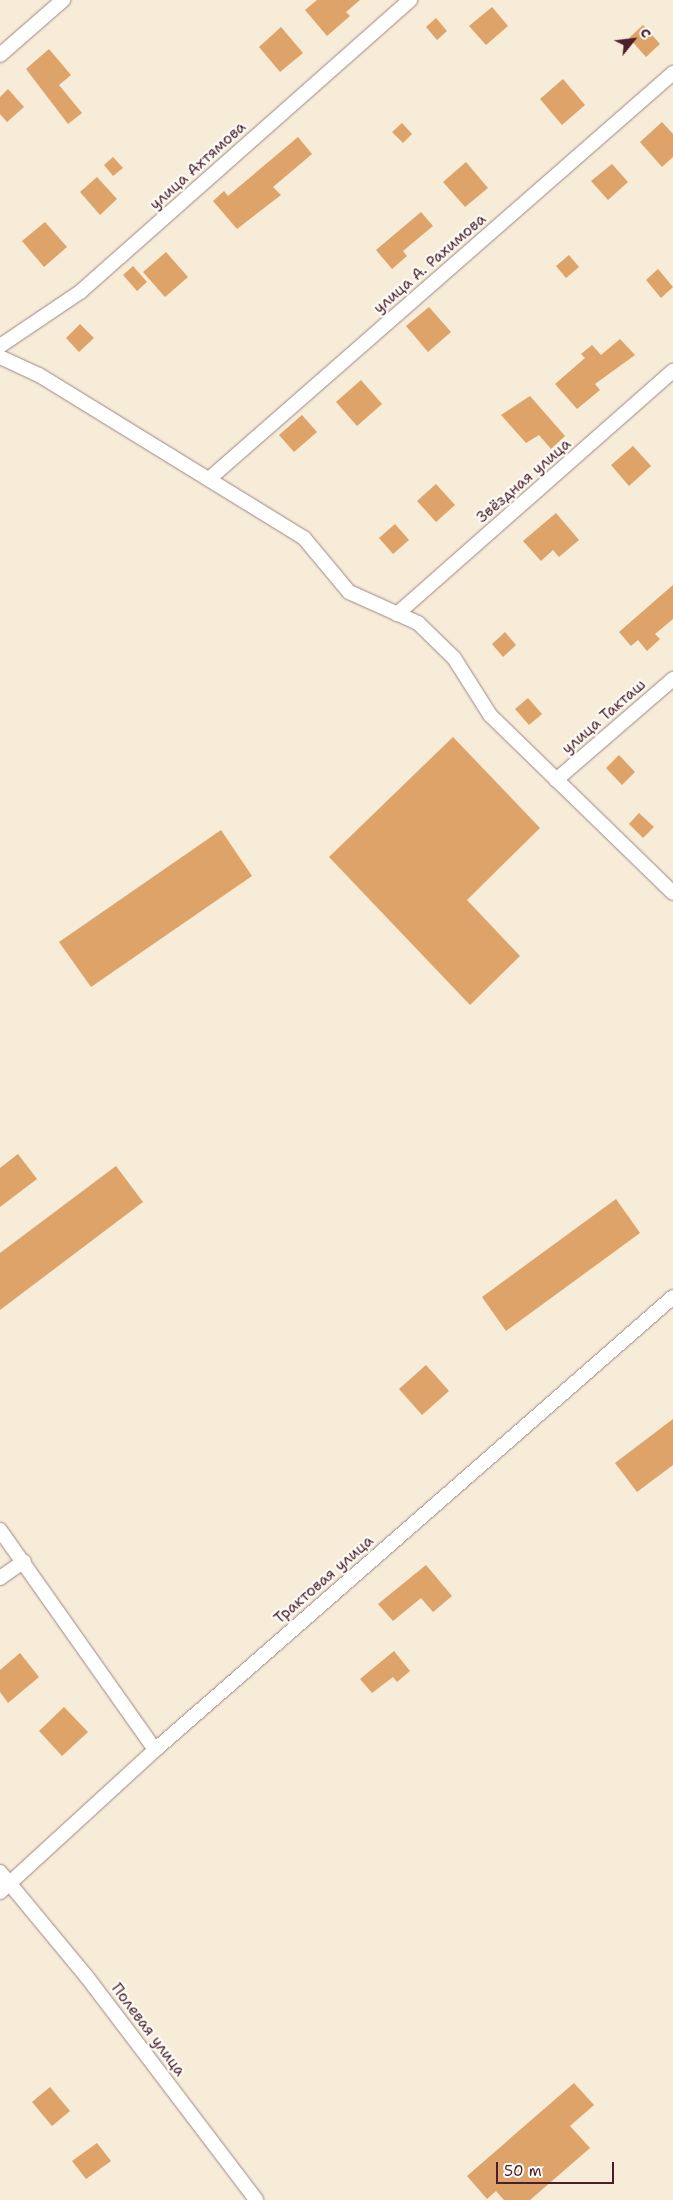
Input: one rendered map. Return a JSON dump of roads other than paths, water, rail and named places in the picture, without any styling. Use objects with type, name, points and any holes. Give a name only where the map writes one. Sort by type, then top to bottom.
[{"type":"street","points":[[0,55],[63,0]]},
{"type":"street","name":"улица Ахтямова","points":[[0,346],[80,292],[410,0]]},
{"type":"street","name":"улица А. Рахимова","points":[[209,479],[673,73]]},
{"type":"street","points":[[0,357],[39,375],[304,538],[349,592],[418,622],[454,658],[490,715],[673,893]]},
{"type":"street","name":"Звёздная улица","points":[[397,614],[673,371]]},
{"type":"street","name":"улица Такташ","points":[[556,780],[673,679]]},
{"type":"street","name":"Трактовая улица","points":[[0,1892],[155,1750],[673,1297]]},
{"type":"street","points":[[0,1530],[24,1561],[155,1750]]},
{"type":"street","points":[[0,1578],[24,1561]]},
{"type":"street","points":[[0,1872],[11,1882]]},
{"type":"street","name":"Полевая улица","points":[[11,1882],[256,2200]]}]
